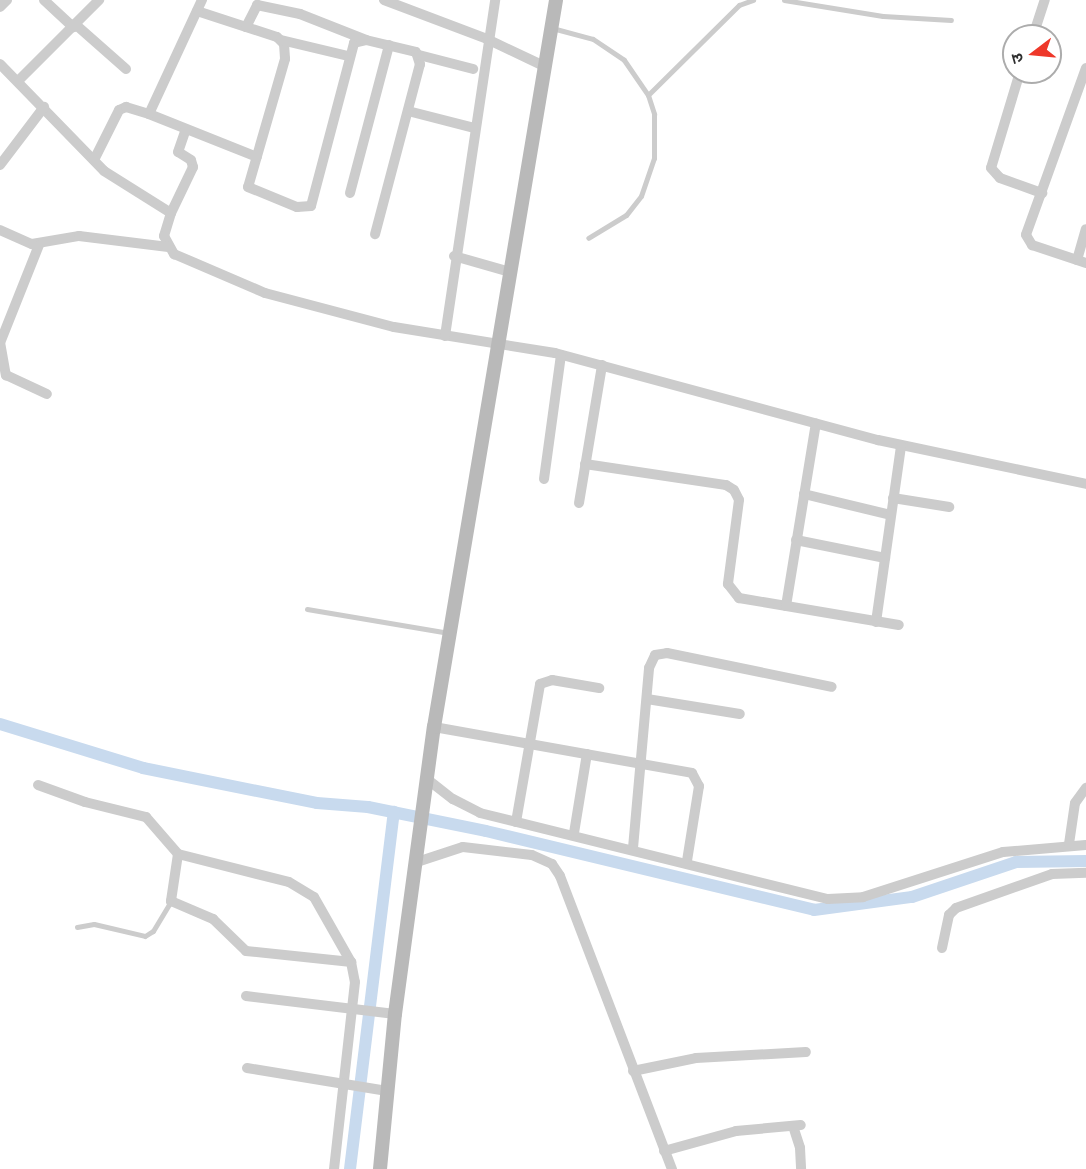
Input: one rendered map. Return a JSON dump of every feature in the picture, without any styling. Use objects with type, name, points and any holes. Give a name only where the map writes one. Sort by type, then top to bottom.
[{"type":"street","points":[[0,7],[7,0]]},
{"type":"street","points":[[44,0],[126,69]]},
{"type":"street","points":[[18,81],[99,0]]},
{"type":"street","points":[[149,114],[202,0]]},
{"type":"street","points":[[384,0],[487,39],[546,67]]},
{"type":"street","points":[[445,336],[454,256],[495,0]]},
{"type":"street","points":[[380,1169],[387,1091],[388,1013],[417,862],[434,727],[556,0]]},
{"type":"street","points":[[1037,24],[1045,0]]},
{"type":"street","points":[[246,27],[257,5],[300,14],[366,40],[473,69]]},
{"type":"street","points":[[197,11],[281,40],[348,56]]},
{"type":"street","points":[[281,40],[285,59],[248,187],[297,207],[311,206],[348,56],[354,43],[366,40]]},
{"type":"street","points":[[350,193],[389,45]]},
{"type":"street","points":[[375,234],[408,111],[419,55]]},
{"type":"street","points":[[0,64],[104,171],[171,213]]},
{"type":"street","points":[[1086,68],[1027,240],[1032,245],[1082,261],[1086,229]]},
{"type":"street","points":[[1016,84],[991,168],[1000,178],[1042,193]]},
{"type":"street","points":[[0,165],[44,107]]},
{"type":"street","points":[[94,160],[119,110],[126,107],[257,157]]},
{"type":"street","points":[[408,111],[474,128]]},
{"type":"street","points":[[168,247],[164,236],[171,213],[193,167],[191,160],[178,152],[186,129]]},
{"type":"street","points":[[0,230],[39,245],[80,236],[168,247],[189,263],[265,293],[322,310],[445,336],[497,342],[561,355],[901,446],[1086,484]]},
{"type":"street","points":[[39,245],[0,342],[6,375],[47,394]]},
{"type":"street","points":[[454,256],[510,272]]},
{"type":"street","points":[[543,479],[561,355]]},
{"type":"street","points":[[579,502],[602,365]]},
{"type":"street","points":[[786,606],[816,423]]},
{"type":"street","points":[[876,622],[901,446]]},
{"type":"street","points":[[585,464],[730,487],[739,500],[729,590],[739,598],[899,625]]},
{"type":"street","points":[[804,494],[891,514]]},
{"type":"street","points":[[893,498],[949,507]]},
{"type":"street","points":[[796,540],[885,558]]},
{"type":"street","points":[[633,848],[646,699],[652,659],[661,653],[832,687]]},
{"type":"street","points":[[516,822],[540,684],[552,680],[599,688]]},
{"type":"street","points":[[646,699],[740,714]]},
{"type":"street","points":[[434,727],[687,772],[698,780],[687,861]]},
{"type":"street","points":[[574,833],[587,754]]},
{"type":"street","points":[[427,784],[465,807],[516,822],[574,833],[808,894],[846,900],[1003,852],[1069,844],[1086,845]]},
{"type":"street","points":[[38,785],[85,802],[146,817],[178,854],[300,886],[325,912],[351,962],[355,981],[334,1169]]},
{"type":"street","points":[[1069,844],[1075,803],[1086,788]]},
{"type":"street","points":[[417,862],[463,847],[532,855],[552,864],[560,876],[672,1169]]},
{"type":"street","points":[[178,854],[171,901],[213,919],[246,951],[351,962]]},
{"type":"street","points":[[942,948],[949,915],[956,908],[1052,874],[1086,873]]},
{"type":"street","points":[[246,996],[388,1013]]},
{"type":"street","points":[[633,1071],[696,1058],[806,1052]]},
{"type":"street","points":[[248,1068],[343,1081],[387,1091]]},
{"type":"street","points":[[664,1151],[727,1133],[797,1126],[801,1169]]},
{"type":"lane","points":[[648,95],[739,5],[753,0]]},
{"type":"lane","points":[[784,0],[874,15],[951,20]]},
{"type":"lane","points":[[552,28],[593,39],[613,50],[636,74],[648,95],[654,114],[651,173],[641,196],[626,215],[588,238]]},
{"type":"lane","points":[[307,609],[451,633]]},
{"type":"lane","points":[[76,927],[94,924],[145,936],[153,931],[171,901]]},
{"type":"waterway","points":[[0,724],[143,768],[317,803],[368,807],[486,831],[814,910],[912,897],[1016,862],[1086,861]]},
{"type":"waterway","points":[[350,1169],[394,812]]}]
